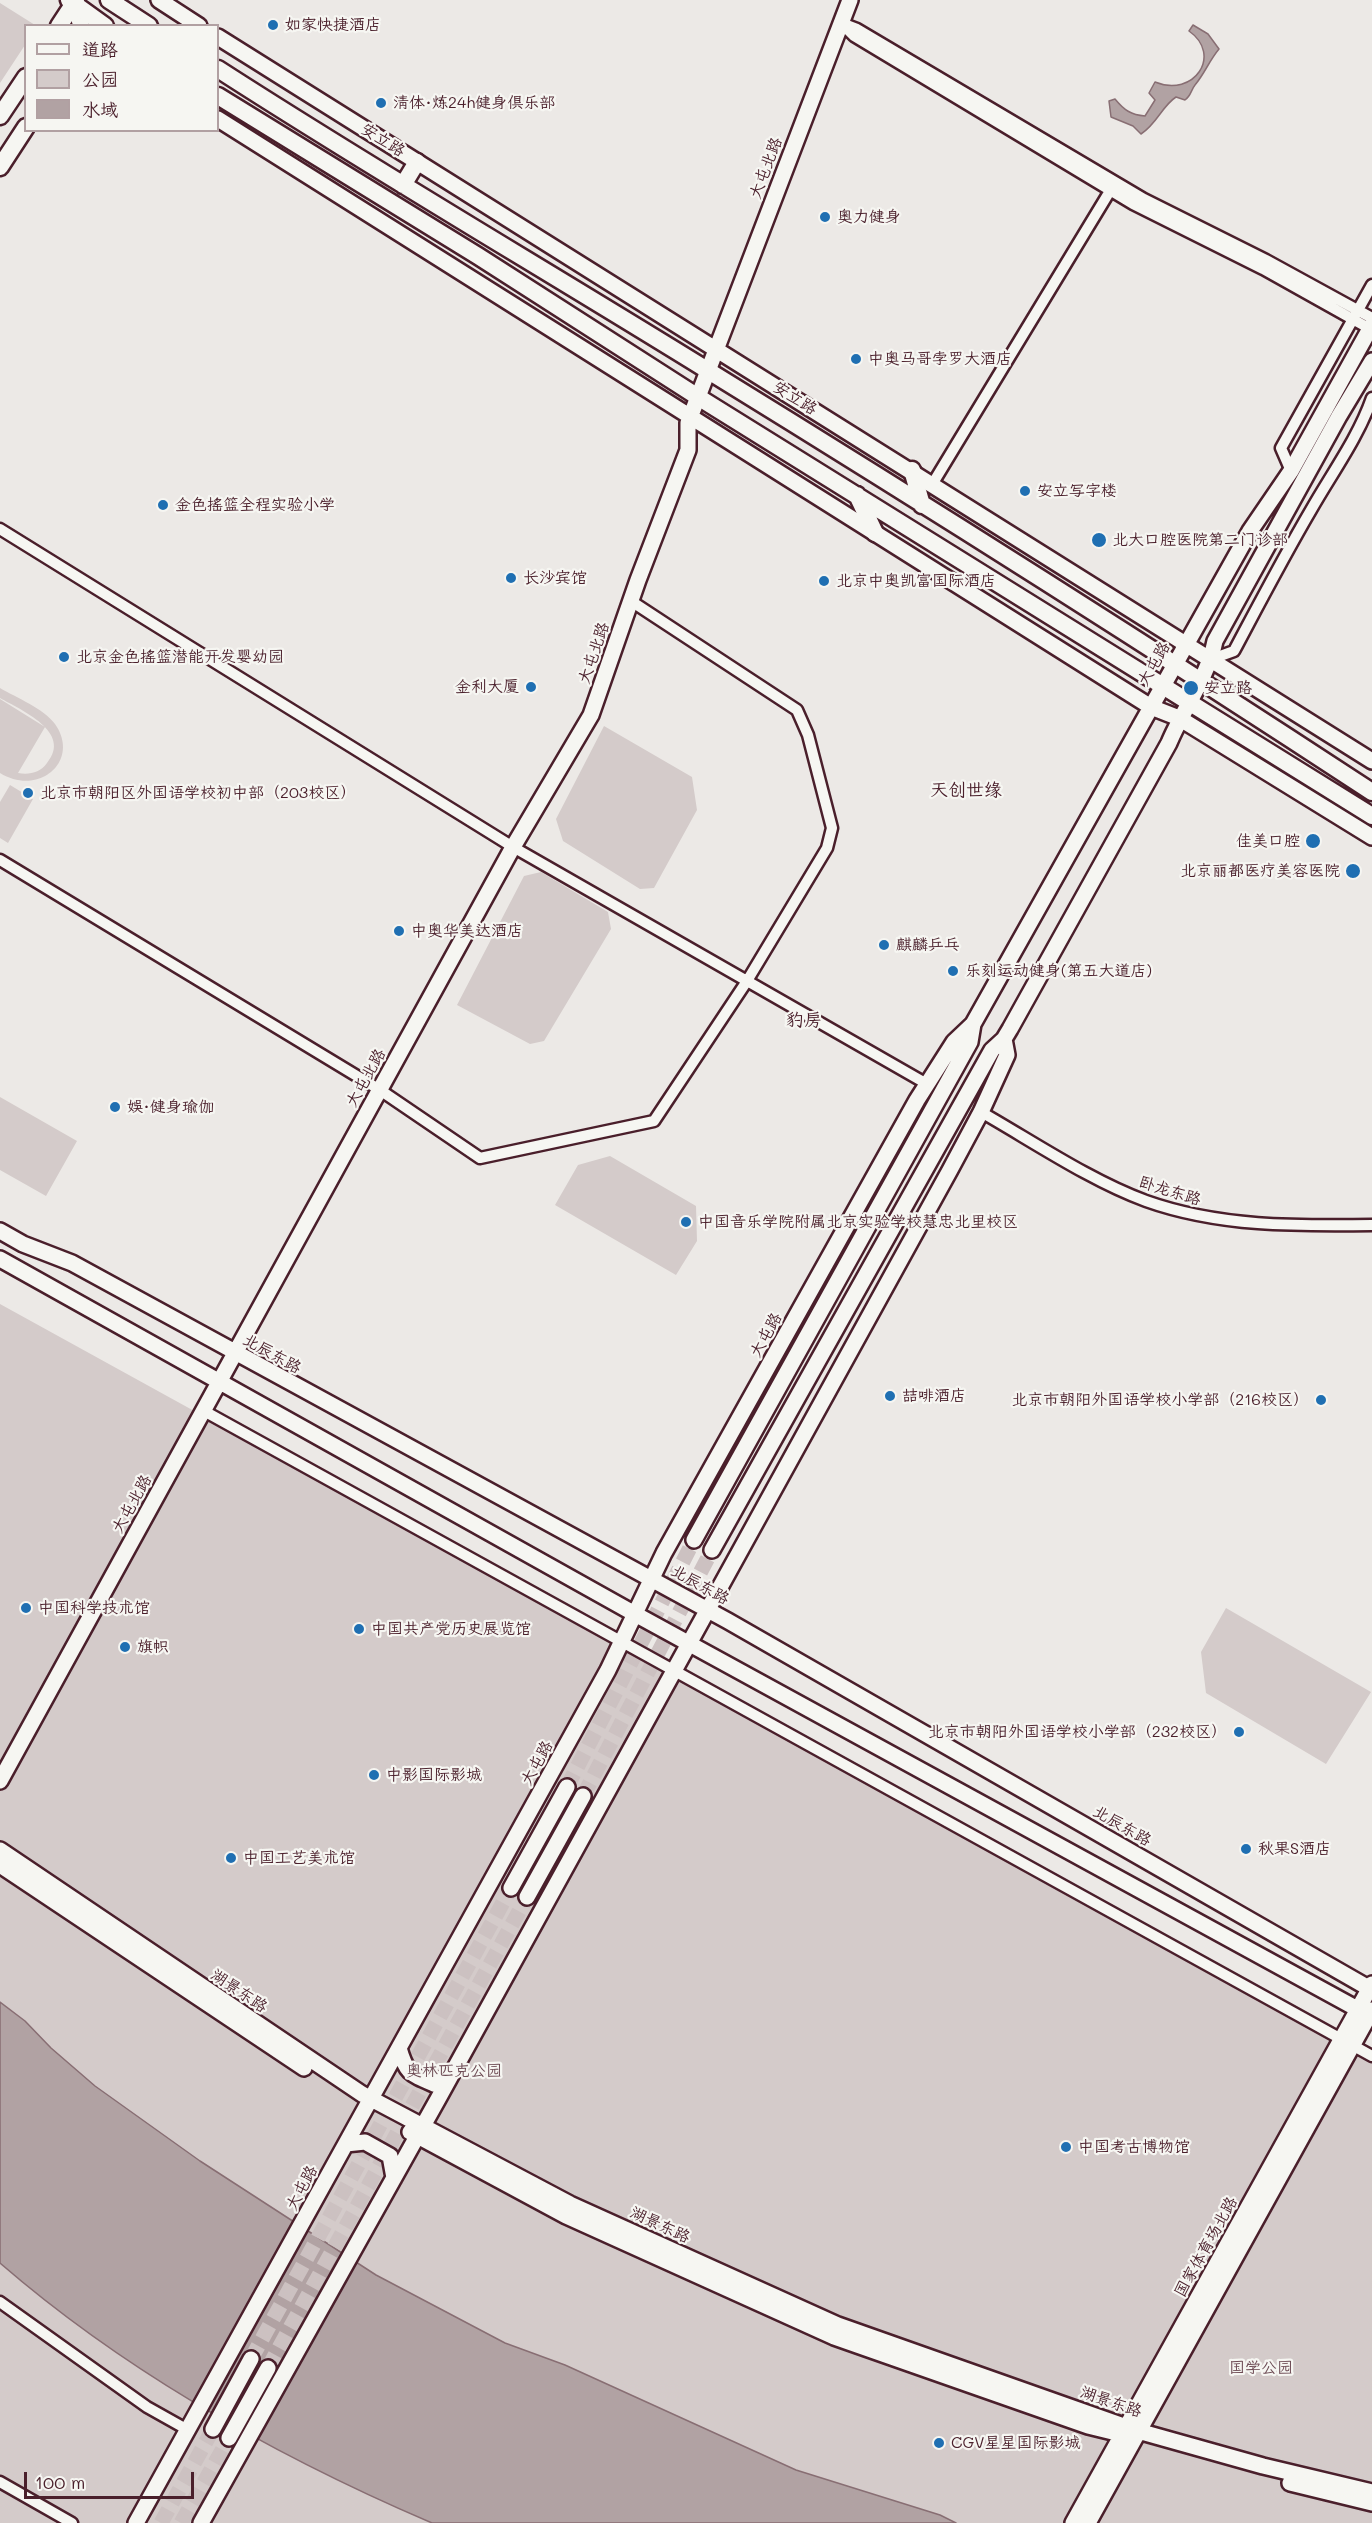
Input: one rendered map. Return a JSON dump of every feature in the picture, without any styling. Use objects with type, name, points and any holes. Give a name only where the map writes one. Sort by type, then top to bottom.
[{"type":"main road","points":[[60,24],[73,1],[93,24],[108,0],[146,24]]},
{"type":"main road","name":"安立路","points":[[219,70],[403,185],[708,370],[1200,680]]},
{"type":"main road","points":[[0,116],[24,80]]},
{"type":"main road","points":[[219,97],[478,256],[698,397],[1164,684],[1372,816]]},
{"type":"main road","points":[[0,166],[24,130]]},
{"type":"main road","points":[[403,185],[417,162]]},
{"type":"main road","points":[[912,470],[922,505]]},
{"type":"main road","points":[[856,494],[875,533]]},
{"type":"main road","points":[[1200,680],[1372,792]]},
{"type":"street","points":[[159,0],[196,24]]},
{"type":"street","name":"大屯北路","points":[[0,1782],[513,847],[591,715],[688,450],[690,417],[850,0]]},
{"type":"street","points":[[841,23],[854,36],[1113,186],[1372,326]]},
{"type":"street","name":"安立路","points":[[219,38],[933,483],[1372,761]]},
{"type":"street","points":[[219,120],[1151,706],[1179,718],[1372,837]]},
{"type":"street","points":[[933,483],[1113,186]]},
{"type":"street","points":[[1291,471],[1281,448],[1372,285]]},
{"type":"street","name":"大屯路","points":[[136,2523],[609,1670],[664,1553],[927,1084],[954,1042],[973,1024],[1250,531],[1291,471],[1372,326]]},
{"type":"street","points":[[712,1550],[967,1094],[992,1050],[1004,1039],[1169,743],[1179,718],[1212,659],[1215,641],[1334,424],[1372,361]]},
{"type":"street","points":[[1212,659],[1234,651],[1311,510],[1341,461],[1367,413],[1372,398]]},
{"type":"street","points":[[0,529],[513,847],[927,1084]]},
{"type":"street","points":[[0,860],[380,1090],[480,1158],[654,1121],[747,981],[827,848],[832,828],[808,735],[797,710],[631,601]]},
{"type":"street","name":"大屯路","points":[[694,1540],[970,1042],[973,1024]]},
{"type":"street","points":[[201,2523],[805,1436],[981,1112],[1007,1055],[1004,1039]]},
{"type":"street","name":"卧龙东路","points":[[981,1112],[1109,1185],[1168,1208],[1228,1222],[1300,1226],[1372,1225]]},
{"type":"street","name":"北辰东路","points":[[0,1231],[23,1244],[72,1263],[235,1354],[708,1610],[1371,1988]]},
{"type":"street","points":[[0,1258],[635,1614],[1368,2013]]},
{"type":"street","points":[[204,1410],[1372,2056]]},
{"type":"street","points":[[512,1888],[567,1787]]},
{"type":"street","points":[[527,1897],[583,1796]]},
{"type":"street","name":"湖景东路","points":[[0,1850],[368,2103]]},
{"type":"street","name":"湖景东路","points":[[0,1865],[168,1979],[368,2103],[566,2216],[834,2337],[1088,2426],[1130,2433],[1372,2492]]},
{"type":"street","name":"国家体育场北路","points":[[1073,2523],[1130,2433],[1348,2042],[1368,2013],[1371,1988]]},
{"type":"street","points":[[399,2048],[404,2068],[419,2078],[434,2084],[452,2074]]},
{"type":"street","points":[[346,2144],[365,2142],[390,2157],[394,2178]]},
{"type":"street","points":[[0,2302],[147,2407],[192,2425]]},
{"type":"street","points":[[213,2429],[251,2359]]},
{"type":"street","points":[[228,2438],[267,2368]]},
{"type":"street","name":"国家体育场北路","points":[[1088,2523],[1130,2433]]},
{"type":"street","name":"湖景东路","points":[[1130,2433],[1259,2475],[1372,2503]]},
{"type":"street","points":[[0,2482],[72,2523]]},
{"type":"green space","points":[[0,3],[33,24],[24,24],[24,47],[0,83]]},
{"type":"green space","points":[[0,688],[44,713],[55,724],[62,738],[63,751],[59,762],[52,771],[41,778],[29,781],[0,773],[0,699],[44,726],[0,698]],"holes":[[[45,727],[54,741],[53,752],[47,763],[34,772],[18,773]]]},
{"type":"green space","points":[[604,726],[692,777],[697,810],[654,888],[640,889],[563,841],[556,819]]},
{"type":"green space","points":[[10,785],[33,799],[8,843],[0,838],[0,802]]},
{"type":"green space","points":[[541,872],[608,912],[611,929],[544,1041],[530,1044],[457,1005],[524,876]]},
{"type":"green space","points":[[0,1097],[77,1141],[46,1196],[0,1170]]},
{"type":"green space","points":[[610,1156],[696,1206],[697,1241],[676,1275],[555,1205],[578,1165]]},
{"type":"green space","name":"奥林匹克公园","points":[[0,1304],[1372,2060],[1372,2523],[0,2523]]},
{"type":"green space","points":[[1226,1608],[1371,1692],[1326,1764],[1206,1693],[1201,1652]]},
{"type":"water","points":[[1193,25],[1208,34],[1219,49],[1190,95],[1185,100],[1176,97],[1141,134],[1133,126],[1111,117],[1109,101],[1115,99],[1128,111],[1145,116],[1155,100],[1149,93],[1155,82],[1169,85],[1182,84],[1199,72],[1204,51],[1199,41],[1189,31]]},
{"type":"water","points":[[0,2002],[25,2021],[51,2048],[95,2086],[200,2161],[376,2275],[505,2343],[565,2365],[796,2470],[940,2515],[956,2523],[432,2523],[317,2470],[261,2441],[206,2410],[99,2341],[0,2263]]},
{"type":"tunnel","points":[[567,1787],[694,1540]]},
{"type":"tunnel","points":[[583,1796],[712,1550]]},
{"type":"tunnel","points":[[251,2359],[511,1888]]},
{"type":"tunnel","points":[[268,2368],[527,1897]]},
{"type":"tunnel","points":[[161,2523],[213,2429]]},
{"type":"tunnel","points":[[181,2523],[229,2438]]},
{"type":"place","name":"如家快捷酒店","points":[[273,25]]},
{"type":"place","name":"清体·炼24h健身俱乐部","points":[[381,103]]},
{"type":"place","name":"奥力健身","points":[[825,217]]},
{"type":"place","name":"中奥马哥孛罗大酒店","points":[[856,359]]},
{"type":"place","name":"安立写字楼","points":[[1025,491]]},
{"type":"place","name":"金色摇篮全程实验小学","points":[[163,505]]},
{"type":"place","name":"北大口腔医院第二门诊部","points":[[1099,540]]},
{"type":"place","name":"长沙宾馆","points":[[511,578]]},
{"type":"place","name":"北京中奥凯富国际酒店","points":[[824,581]]},
{"type":"place","name":"北京金色摇篮潜能开发婴幼园","points":[[64,657]]},
{"type":"place","name":"金利大厦","points":[[531,687]]},
{"type":"place","name":"安立路","points":[[1191,688]]},
{"type":"place","name":"北京市朝阳区外国语学校初中部（203校区）","points":[[28,793]]},
{"type":"place","name":"佳美口腔","points":[[1313,841]]},
{"type":"place","name":"北京丽都医疗美容医院","points":[[1353,871]]},
{"type":"place","name":"中奥华美达酒店","points":[[399,931]]},
{"type":"place","name":"麒麟乒乓","points":[[884,945]]},
{"type":"place","name":"乐刻运动健身(第五大道店)","points":[[953,971]]},
{"type":"place","name":"娱·健身瑜伽","points":[[115,1107]]},
{"type":"place","name":"中国音乐学院附属北京实验学校慧忠北里校区","points":[[686,1222]]},
{"type":"place","name":"喆啡酒店","points":[[890,1396]]},
{"type":"place","name":"北京市朝阳外国语学校小学部（216校区）","points":[[1321,1400]]},
{"type":"place","name":"中国科学技术馆","points":[[26,1608]]},
{"type":"place","name":"中国共产党历史展览馆","points":[[359,1629]]},
{"type":"place","name":"旗帜","points":[[125,1647]]},
{"type":"place","name":"北京市朝阳外国语学校小学部（232校区）","points":[[1239,1732]]},
{"type":"place","name":"中影国际影城","points":[[374,1775]]},
{"type":"place","name":"秋果S酒店","points":[[1246,1849]]},
{"type":"place","name":"中国工艺美术馆","points":[[231,1858]]},
{"type":"place","name":"中国考古博物馆","points":[[1066,2147]]},
{"type":"place","name":"CGV星星国际影城","points":[[939,2443]]},
{"type":"district","name":"天创世缘","points":[[966,790]]},
{"type":"district","name":"豹房","points":[[804,1020]]},
{"type":"park label","name":"国学公园","points":[[1261,2368]]}]
